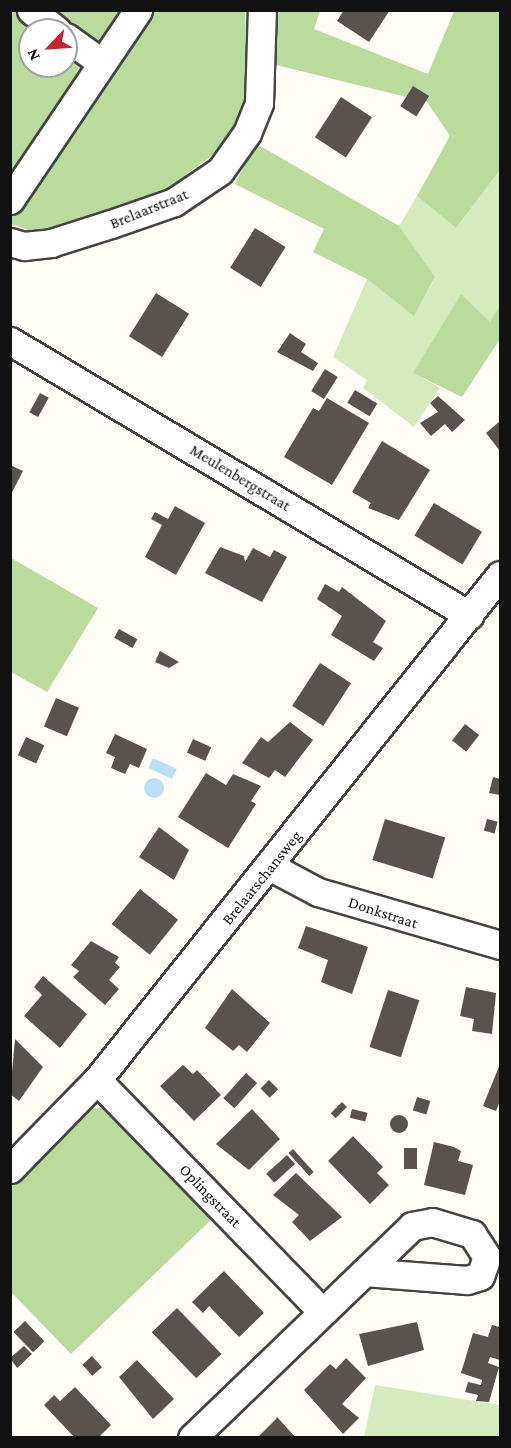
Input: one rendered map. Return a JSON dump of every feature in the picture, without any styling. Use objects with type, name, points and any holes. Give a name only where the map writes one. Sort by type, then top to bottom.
[{"type":"street","points":[[10,200],[138,10]]},
{"type":"street","name":"Brelaarstraat","points":[[10,242],[51,243],[111,224],[174,202],[220,171],[247,133],[259,103],[262,10]]},
{"type":"street","points":[[78,46],[102,63]]},
{"type":"street","name":"Meulenbergstraat","points":[[10,341],[469,615]]},
{"type":"street","name":"Brelaarschansweg","points":[[10,1169],[97,1080],[271,867],[501,575]]},
{"type":"street","name":"Donkstraat","points":[[271,867],[318,892],[501,945]]},
{"type":"street","name":"Oplingstraat","points":[[97,1080],[322,1311]]},
{"type":"street","points":[[192,1437],[364,1272]]},
{"type":"green space","points":[[10,11],[245,11],[248,82],[242,114],[212,155],[162,193],[64,229],[37,233],[11,224]]},
{"type":"green space","points":[[275,11],[320,11],[314,29],[428,74],[454,11],[500,11],[500,170],[456,228],[417,196],[450,136],[427,102],[276,65]]},
{"type":"green space","points":[[255,143],[399,226],[435,277],[414,316],[367,279],[313,252],[324,229],[235,184]]},
{"type":"green space","points":[[500,170],[500,305],[490,323],[461,295],[414,373],[440,388],[414,427],[363,388],[367,380],[333,357],[367,279],[414,315],[435,278],[399,226],[417,196],[456,228]]},
{"type":"green space","points":[[461,294],[490,322],[500,305],[500,339],[462,397],[413,373]]},
{"type":"green space","points":[[11,558],[98,608],[47,692],[11,672]]},
{"type":"green space","points":[[103,1107],[126,1123],[212,1219],[71,1354],[11,1292],[11,1187],[88,1109]]},
{"type":"green space","points":[[375,1385],[500,1405],[500,1437],[364,1437]]},
{"type":"water","points":[[153,758],[177,769],[172,779],[148,768]]},
{"type":"water","points":[[154,778],[161,781],[164,788],[161,795],[154,798],[147,795],[144,788],[147,781]]},
{"type":"building","points":[[344,10],[390,10],[369,42],[337,21]]},
{"type":"building","points":[[413,86],[429,96],[416,116],[400,106]]},
{"type":"building","points":[[341,97],[372,117],[346,157],[315,137]]},
{"type":"building","points":[[255,228],[286,247],[261,287],[230,268]]},
{"type":"building","points":[[156,293],[189,314],[162,357],[129,336]]},
{"type":"building","points":[[290,333],[306,344],[301,352],[318,363],[313,371],[277,352]]},
{"type":"building","points":[[325,369],[338,377],[324,399],[311,391]]},
{"type":"building","points":[[355,390],[377,403],[370,416],[347,403]]},
{"type":"building","points":[[40,393],[49,398],[38,417],[29,412]]},
{"type":"building","points":[[438,396],[465,420],[452,432],[445,424],[431,436],[420,423],[438,412],[430,403]]},
{"type":"building","points":[[327,398],[369,423],[332,485],[284,457],[313,408],[319,411]]},
{"type":"building","points":[[500,421],[500,451],[486,433]]},
{"type":"building","points":[[382,441],[430,470],[399,520],[368,508],[371,503],[352,492]]},
{"type":"building","points":[[10,465],[23,471],[10,496]]},
{"type":"building","points":[[434,503],[482,532],[462,564],[414,536]]},
{"type":"building","points":[[175,506],[205,523],[176,575],[145,557],[162,525],[151,519],[155,512],[168,519]]},
{"type":"building","points":[[220,547],[244,556],[245,562],[253,548],[270,557],[274,550],[287,557],[262,602],[205,573]]},
{"type":"building","points":[[325,584],[339,592],[342,587],[386,621],[373,642],[383,648],[374,661],[331,635],[342,616],[317,599]]},
{"type":"building","points":[[119,629],[137,639],[133,648],[114,638]]},
{"type":"building","points":[[160,651],[179,662],[169,668],[155,662]]},
{"type":"building","points":[[320,663],[351,683],[323,726],[292,706]]},
{"type":"building","points":[[56,698],[79,708],[67,736],[44,727]]},
{"type":"building","points":[[290,722],[313,740],[285,777],[275,770],[269,778],[242,763],[261,737],[268,742]]},
{"type":"building","points":[[465,724],[479,735],[466,752],[452,741]]},
{"type":"building","points":[[115,734],[147,749],[139,768],[130,764],[125,774],[111,768],[115,757],[106,753]]},
{"type":"building","points":[[26,737],[44,745],[36,763],[18,755]]},
{"type":"building","points":[[193,739],[211,747],[205,761],[187,753]]},
{"type":"building","points":[[206,773],[226,785],[233,774],[261,786],[251,801],[256,804],[228,848],[178,817]]},
{"type":"building","points":[[493,777],[500,779],[500,795],[489,793]]},
{"type":"building","points":[[385,819],[445,837],[433,879],[372,860]]},
{"type":"building","points":[[487,819],[498,822],[495,833],[484,831]]},
{"type":"building","points":[[159,827],[189,850],[174,880],[139,857]]},
{"type":"building","points":[[140,889],[178,920],[150,955],[112,924]]},
{"type":"building","points":[[306,926],[368,947],[352,994],[321,982],[328,960],[298,948]]},
{"type":"building","points":[[91,941],[119,957],[115,963],[120,967],[109,980],[119,989],[105,1005],[73,977],[79,971],[71,965]]},
{"type":"building","points":[[43,976],[87,1014],[60,1048],[24,1016],[42,995],[34,987]]},
{"type":"building","points":[[466,987],[496,993],[492,1034],[472,1031],[474,1019],[460,1016]]},
{"type":"building","points":[[232,989],[270,1023],[247,1052],[239,1045],[233,1051],[205,1028]]},
{"type":"building","points":[[388,990],[419,1000],[401,1057],[369,1047]]},
{"type":"building","points":[[15,1039],[43,1067],[19,1101],[10,1094]]},
{"type":"building","points":[[500,1064],[500,1101],[496,1111],[483,1106]]},
{"type":"building","points":[[183,1065],[193,1074],[197,1070],[221,1095],[194,1121],[160,1086]]},
{"type":"building","points":[[246,1073],[257,1083],[234,1108],[223,1098]]},
{"type":"building","points":[[269,1080],[278,1089],[270,1098],[261,1088]]},
{"type":"building","points":[[417,1097],[430,1101],[426,1114],[413,1110]]},
{"type":"building","points":[[342,1102],[347,1107],[336,1118],[331,1113]]},
{"type":"building","points":[[252,1109],[280,1139],[249,1170],[216,1144]]},
{"type":"building","points":[[352,1109],[368,1113],[365,1122],[350,1118]]},
{"type":"building","points":[[399,1115],[405,1118],[408,1124],[405,1130],[399,1133],[393,1130],[390,1124],[393,1118]]},
{"type":"building","points":[[353,1136],[383,1167],[377,1173],[389,1185],[370,1204],[328,1161]]},
{"type":"building","points":[[434,1142],[461,1151],[458,1161],[473,1165],[465,1195],[424,1185]]},
{"type":"building","points":[[404,1148],[417,1148],[417,1169],[404,1169]]},
{"type":"building","points":[[293,1149],[314,1172],[309,1176],[289,1153]]},
{"type":"building","points":[[287,1155],[295,1164],[274,1183],[266,1174]]},
{"type":"building","points":[[296,1173],[342,1217],[310,1241],[292,1222],[299,1215],[273,1195]]},
{"type":"building","points":[[224,1271],[264,1313],[239,1337],[209,1306],[203,1313],[192,1302]]},
{"type":"building","points":[[177,1308],[221,1354],[196,1378],[152,1332]]},
{"type":"building","points":[[25,1321],[44,1341],[33,1352],[13,1332]]},
{"type":"building","points":[[417,1322],[424,1350],[368,1366],[359,1334]]},
{"type":"building","points":[[492,1325],[500,1327],[500,1360],[490,1357],[488,1363],[499,1367],[489,1402],[476,1401],[478,1395],[465,1392],[468,1382],[481,1385],[482,1380],[461,1373],[473,1333],[488,1337]]},
{"type":"building","points":[[24,1346],[32,1354],[17,1368],[10,1358]]},
{"type":"building","points":[[92,1356],[102,1367],[92,1376],[82,1365]]},
{"type":"building","points":[[346,1358],[366,1378],[342,1404],[359,1418],[343,1434],[304,1390],[330,1364],[336,1369]]},
{"type":"building","points":[[137,1360],[174,1399],[153,1419],[119,1377]]},
{"type":"building","points":[[75,1387],[111,1425],[98,1438],[75,1438],[44,1405],[54,1395],[60,1401]]},
{"type":"building","points":[[277,1417],[296,1438],[257,1438],[276,1419]]}]
